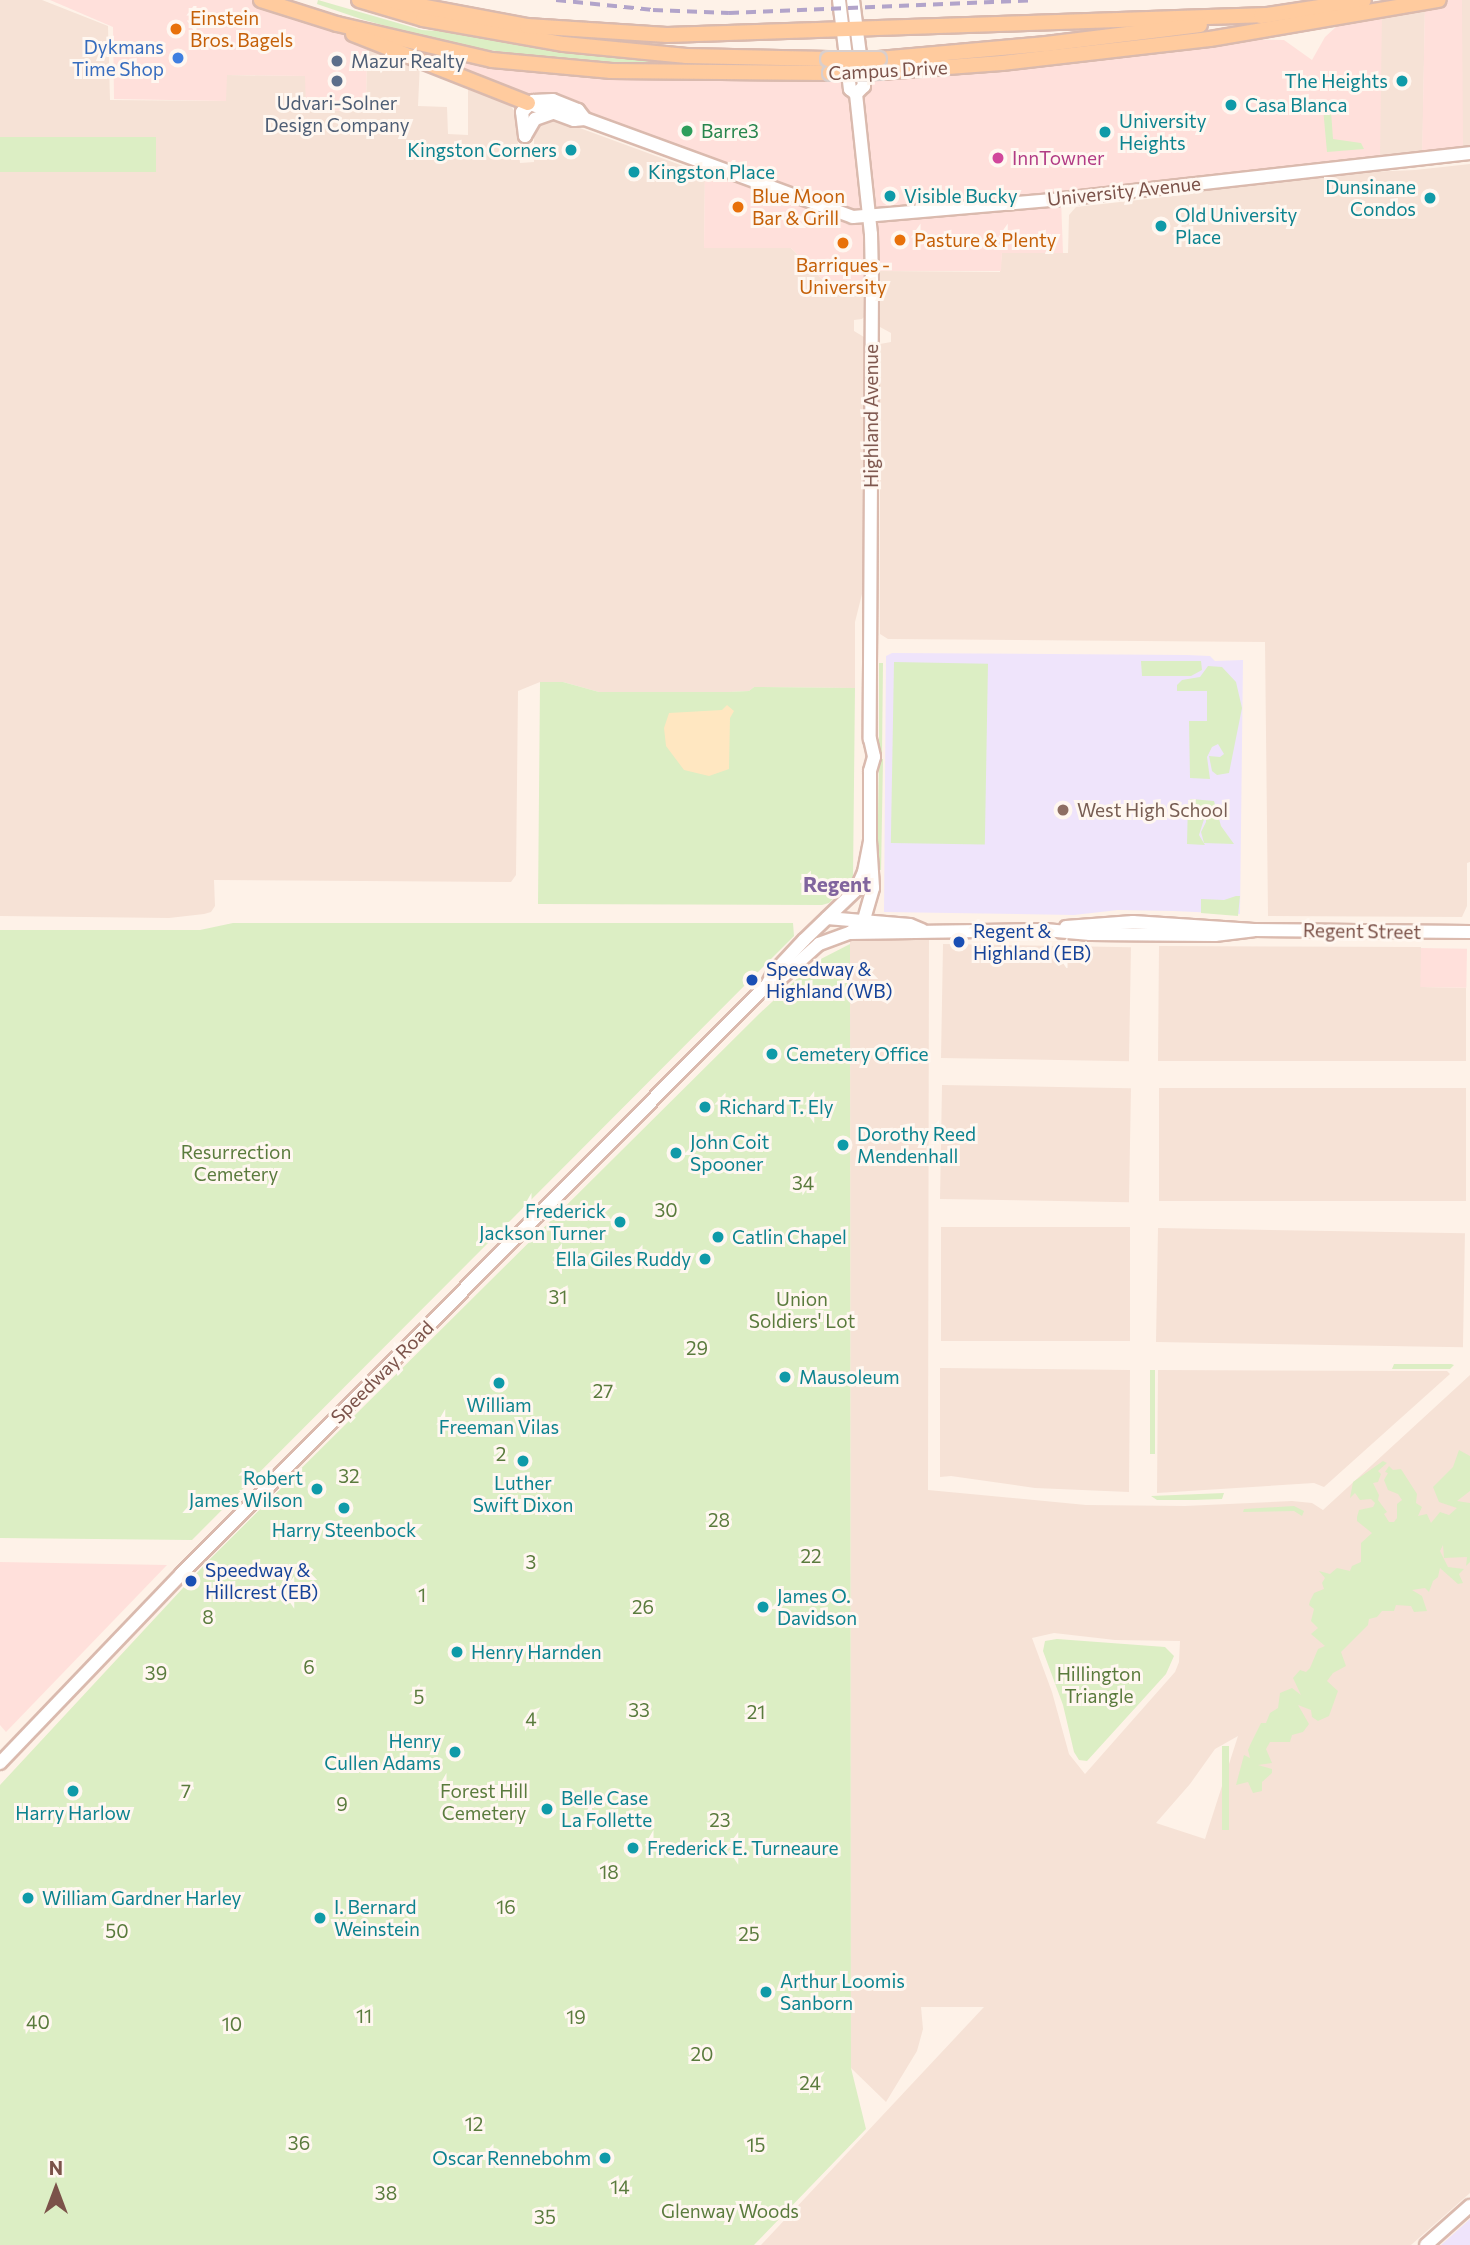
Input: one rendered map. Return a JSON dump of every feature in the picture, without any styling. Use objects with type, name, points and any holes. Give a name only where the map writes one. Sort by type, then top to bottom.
[{"type":"main road","points":[[261,0],[337,24],[367,42],[528,103]]},
{"type":"main road","name":"Campus Drive","points":[[359,0],[423,19],[564,44],[829,66]]},
{"type":"main road","points":[[388,0],[472,17],[595,32],[667,35],[1269,15]]},
{"type":"main road","name":"Campus Drive","points":[[1325,14],[1364,0]]},
{"type":"main road","name":"Campus Drive","points":[[337,24],[480,58],[563,68],[1002,63],[1325,14],[1440,0]]},
{"type":"main road","name":"Campus Drive","points":[[879,65],[1269,15],[1299,19]]},
{"type":"street","name":"Highland Avenue","points":[[839,0],[851,29],[864,86],[856,94],[869,216],[872,277],[870,739],[865,757],[870,771],[873,888],[863,922]]},
{"type":"street","name":"Highland Avenue","points":[[851,29],[853,0]]},
{"type":"street","points":[[555,113],[538,117],[526,136],[522,112],[528,103],[550,100],[578,110],[585,119]]},
{"type":"street","points":[[528,103],[574,120],[585,119]]},
{"type":"street","name":"University Avenue","points":[[585,119],[847,216],[1060,199],[1470,153]]},
{"type":"street","name":"Highland Avenue","points":[[827,918],[862,883],[870,841]]},
{"type":"street","name":"Regent Street","points":[[827,918],[909,925],[922,930]]},
{"type":"street","name":"Speedway Road","points":[[0,1763],[189,1566],[767,985],[774,972],[827,918]]},
{"type":"street","points":[[850,933],[863,922]]},
{"type":"street","name":"Regent Street","points":[[850,933],[910,934],[922,930],[1045,930],[1090,934],[1214,935],[1254,930],[1470,932]]},
{"type":"street","name":"Speedway Road","points":[[767,985],[779,980],[819,944],[850,933]]},
{"type":"street","points":[[1426,2245],[1470,2206]]},
{"type":"shaded area","points":[[0,0],[42,0],[108,26],[110,100],[226,101],[226,75],[306,76],[306,111],[366,110],[367,42],[420,62],[418,106],[447,107],[448,134],[468,135],[468,88],[508,102],[515,112],[520,163],[534,162],[534,134],[539,125],[554,120],[577,127],[705,174],[704,248],[791,248],[823,280],[864,281],[866,315],[862,319],[854,320],[854,331],[864,337],[862,594],[855,622],[855,688],[754,687],[749,691],[728,692],[599,692],[563,682],[540,682],[518,691],[516,875],[511,882],[214,880],[215,906],[211,912],[204,914],[169,918],[0,916]]},
{"type":"shaded area","points":[[50,0],[261,0],[492,60],[830,73],[1210,39],[1284,40],[1312,60],[1325,37],[1338,25],[1382,11],[1380,162],[1061,199],[1063,253],[1002,253],[1001,271],[873,271],[872,281],[823,280],[791,248],[704,248],[705,163],[367,43],[366,110],[306,111],[305,76],[227,75],[226,101],[114,99],[113,27]]},
{"type":"shaded area","points":[[1462,0],[1470,0],[1470,153],[1462,153]]},
{"type":"shaded area","points":[[1462,0],[1463,153],[1422,158],[1425,3]]},
{"type":"shaded area","name":"The Heights","points":[[1381,2],[1425,3],[1422,158],[1378,157]]},
{"type":"shaded area","points":[[1470,164],[1470,862],[1467,863],[1467,906],[1462,917],[1268,916],[1265,642],[888,639],[880,634],[880,364],[877,351],[880,344],[891,342],[891,333],[880,327],[880,271],[1000,272],[1002,253],[1068,253],[1069,215],[1076,207],[1191,194],[1253,177],[1415,170]]},
{"type":"shaded area","name":"West High School","points":[[892,653],[1187,655],[1210,656],[1215,661],[1243,660],[1240,914],[1118,910],[1074,915],[884,912],[886,656]]},
{"type":"shaded area","points":[[929,930],[928,1490],[1086,1505],[1185,1506],[1292,1501],[1312,1503],[1323,1510],[1470,1375],[1470,2193],[1411,2245],[761,2245],[984,2007],[921,2007],[923,2029],[917,2051],[886,2102],[851,2068],[850,933]],"holes":[[[1054,1633],[1115,1640],[1180,1641],[1179,1662],[1175,1672],[1085,1774],[1069,1754],[1052,1692],[1032,1638]],[[1238,1736],[1205,1839],[1156,1823],[1190,1784],[1215,1749]]]},
{"type":"shaded area","points":[[943,944],[1131,947],[1129,1061],[941,1058]]},
{"type":"shaded area","points":[[1159,946],[1421,947],[1422,987],[1466,988],[1466,1061],[1158,1061]]},
{"type":"shaded area","points":[[1421,948],[1467,949],[1466,988],[1420,987]]},
{"type":"shaded area","points":[[942,1085],[1131,1088],[1129,1202],[940,1199]]},
{"type":"shaded area","points":[[1159,1088],[1466,1088],[1466,1201],[1159,1201]]},
{"type":"shaded area","points":[[941,1227],[1130,1227],[1130,1341],[941,1341]]},
{"type":"shaded area","points":[[1158,1228],[1465,1233],[1463,1347],[1156,1342]]},
{"type":"shaded area","points":[[940,1368],[1130,1370],[1129,1492],[1035,1488],[951,1476],[940,1477]]},
{"type":"shaded area","points":[[1158,1370],[1447,1371],[1450,1374],[1324,1487],[1314,1483],[1157,1493]]},
{"type":"shaded area","points":[[0,1562],[167,1565],[6,1732],[0,1725]]},
{"type":"shaded area","points":[[1470,2219],[1470,2245],[1441,2245]]},
{"type":"green space","points":[[318,0],[422,30],[703,65],[573,61],[457,46],[361,19],[317,4]]},
{"type":"green space","points":[[1323,108],[1331,111],[1333,139],[1361,143],[1364,149],[1327,152]]},
{"type":"green space","points":[[0,137],[156,137],[156,172],[0,172]]},
{"type":"green space","points":[[1141,661],[1201,661],[1202,670],[1191,676],[1142,676]]},
{"type":"green space","points":[[894,662],[988,664],[985,845],[891,843]]},
{"type":"green space","points":[[879,663],[883,663],[882,755],[879,754]]},
{"type":"green space","points":[[1208,666],[1222,667],[1236,682],[1242,708],[1229,773],[1217,775],[1212,771],[1209,756],[1220,757],[1224,754],[1218,744],[1212,747],[1207,757],[1210,779],[1190,778],[1189,721],[1207,721],[1207,691],[1177,691],[1177,685],[1182,680],[1200,677]]},
{"type":"green space","points":[[540,682],[563,682],[599,692],[728,692],[749,691],[754,687],[855,688],[853,879],[829,903],[822,905],[538,904]]},
{"type":"green space","points":[[879,759],[883,759],[881,870],[877,870]]},
{"type":"green space","points":[[1188,801],[1214,801],[1221,826],[1234,844],[1204,843],[1201,832],[1206,817],[1203,810],[1196,807],[1191,808],[1200,809],[1205,816],[1199,835],[1205,845],[1187,844]]},
{"type":"green space","points":[[1240,896],[1238,916],[1201,913],[1201,899],[1224,900]]},
{"type":"green space","name":"Resurrection Cemetery","points":[[233,923],[793,923],[794,936],[192,1540],[0,1538],[0,930],[200,930]]},
{"type":"green space","name":"Forest Hill Cemetery","points":[[850,944],[851,2068],[866,2129],[754,2245],[0,2245],[0,1785],[209,1560],[760,1013],[815,962]]},
{"type":"green space","points":[[1394,1364],[1454,1365],[1450,1369],[1392,1369]]},
{"type":"green space","points":[[1150,1370],[1155,1370],[1155,1454],[1150,1454]]},
{"type":"green space","points":[[1459,1450],[1470,1456],[1470,1491],[1457,1501],[1470,1503],[1470,1562],[1466,1566],[1467,1557],[1444,1558],[1443,1545],[1440,1551],[1448,1567],[1464,1569],[1459,1574],[1463,1583],[1458,1584],[1440,1568],[1429,1592],[1425,1588],[1412,1590],[1422,1596],[1427,1611],[1414,1612],[1411,1606],[1396,1605],[1394,1611],[1382,1611],[1377,1617],[1369,1619],[1368,1625],[1341,1652],[1346,1666],[1333,1673],[1327,1681],[1338,1691],[1329,1716],[1318,1721],[1312,1717],[1311,1710],[1298,1705],[1309,1724],[1303,1732],[1292,1735],[1290,1742],[1270,1742],[1266,1749],[1272,1763],[1258,1765],[1272,1769],[1272,1773],[1262,1782],[1262,1791],[1253,1793],[1248,1782],[1236,1785],[1244,1755],[1250,1758],[1248,1750],[1251,1743],[1261,1723],[1266,1723],[1270,1713],[1278,1708],[1280,1693],[1292,1688],[1301,1695],[1293,1678],[1300,1670],[1306,1672],[1310,1668],[1318,1649],[1325,1646],[1311,1634],[1318,1628],[1311,1621],[1314,1609],[1309,1605],[1310,1601],[1314,1593],[1324,1589],[1322,1583],[1325,1578],[1319,1571],[1330,1574],[1337,1568],[1350,1571],[1352,1566],[1361,1562],[1361,1543],[1372,1533],[1357,1521],[1357,1517],[1359,1510],[1373,1507],[1375,1503],[1371,1499],[1360,1500],[1355,1493],[1350,1498],[1353,1482],[1383,1461],[1387,1463],[1378,1471],[1381,1474],[1378,1482],[1373,1483],[1379,1495],[1378,1500],[1387,1512],[1384,1514],[1389,1522],[1394,1522],[1397,1518],[1397,1504],[1402,1500],[1398,1494],[1388,1490],[1384,1480],[1388,1473],[1385,1472],[1389,1466],[1393,1470],[1401,1469],[1417,1494],[1416,1503],[1422,1507],[1418,1516],[1427,1514],[1431,1523],[1440,1512],[1449,1515],[1457,1508],[1439,1502],[1433,1487],[1453,1467]]},
{"type":"green space","points":[[1224,1493],[1222,1499],[1157,1500],[1151,1496]]},
{"type":"green space","points":[[1294,1506],[1304,1511],[1302,1516],[1294,1511],[1243,1512],[1244,1509]]},
{"type":"green space","name":"Hillington Triangle","points":[[1057,1639],[1165,1647],[1174,1656],[1166,1674],[1087,1761],[1079,1760],[1074,1752],[1063,1705],[1043,1651],[1045,1641]]},
{"type":"green space","points":[[1222,1746],[1229,1746],[1229,1830],[1222,1830]]},
{"type":"sand","points":[[727,705],[734,711],[730,718],[729,769],[709,776],[684,770],[666,746],[664,728],[669,713],[722,710]]},
{"type":"railway","points":[[556,0],[653,10],[729,13],[1035,0]]},
{"type":"place","name":"Einstein Bros. Bagels","points":[[176,29]]},
{"type":"place","name":"Dykmans Time Shop","points":[[178,58]]},
{"type":"place","name":"Mazur Realty","points":[[337,61]]},
{"type":"place","name":"Udvari-Solner Design Company","points":[[337,81]]},
{"type":"place","name":"The Heights","points":[[1402,81]]},
{"type":"place","name":"Casa Blanca","points":[[1231,105]]},
{"type":"place","name":"Barre3","points":[[687,131]]},
{"type":"place","name":"University Heights","points":[[1105,132]]},
{"type":"place","name":"Kingston Corners","points":[[571,150]]},
{"type":"place","name":"InnTowner","points":[[998,158]]},
{"type":"place","name":"Kingston Place","points":[[634,172]]},
{"type":"place","name":"Visible Bucky","points":[[890,196]]},
{"type":"place","name":"Dunsinane Condos","points":[[1430,198]]},
{"type":"place","name":"Blue Moon Bar & Grill","points":[[738,207]]},
{"type":"place","name":"Old University Place","points":[[1161,226]]},
{"type":"place","name":"Pasture & Plenty","points":[[900,240]]},
{"type":"place","name":"Barriques - University","points":[[843,243]]},
{"type":"place","name":"West High School","points":[[1063,810]]},
{"type":"place","name":"Regent & Highland (EB)","points":[[959,942]]},
{"type":"place","name":"Speedway & Highland (WB)","points":[[752,980]]},
{"type":"place","name":"Cemetery Office","points":[[772,1054]]},
{"type":"place","name":"Richard T. Ely","points":[[705,1107]]},
{"type":"place","name":"Dorothy Reed Mendenhall","points":[[843,1145]]},
{"type":"place","name":"John Coit Spooner","points":[[676,1153]]},
{"type":"place","name":"Frederick Jackson Turner","points":[[620,1222]]},
{"type":"place","name":"Catlin Chapel","points":[[718,1237]]},
{"type":"place","name":"Ella Giles Ruddy","points":[[705,1259]]},
{"type":"place","name":"Mausoleum","points":[[785,1377]]},
{"type":"place","name":"William Freeman Vilas","points":[[499,1383]]},
{"type":"place","name":"Luther Swift Dixon","points":[[523,1461]]},
{"type":"place","name":"Robert James Wilson","points":[[317,1489]]},
{"type":"place","name":"Harry Steenbock","points":[[344,1508]]},
{"type":"place","name":"Speedway & Hillcrest (EB)","points":[[191,1581]]},
{"type":"place","name":"James O. Davidson","points":[[763,1607]]},
{"type":"place","name":"Henry Harnden","points":[[457,1652]]},
{"type":"place","name":"Henry Cullen Adams","points":[[455,1752]]},
{"type":"place","name":"Harry Harlow","points":[[73,1791]]},
{"type":"place","name":"Belle Case La Follette","points":[[547,1809]]},
{"type":"place","name":"Frederick E. Turneaure","points":[[633,1848]]},
{"type":"place","name":"William Gardner Harley","points":[[28,1898]]},
{"type":"place","name":"I. Bernard Weinstein","points":[[320,1918]]},
{"type":"place","name":"Arthur Loomis Sanborn","points":[[766,1992]]},
{"type":"place","name":"Oscar Rennebohm","points":[[605,2158]]},
{"type":"district","name":"Regent","points":[[837,884]]},
{"type":"park label","name":"34","points":[[803,1183]]},
{"type":"park label","name":"30","points":[[666,1210]]},
{"type":"park label","name":"31","points":[[558,1297]]},
{"type":"park label","name":"Union Soldiers' Lot","points":[[802,1310]]},
{"type":"park label","name":"29","points":[[697,1348]]},
{"type":"park label","name":"27","points":[[603,1391]]},
{"type":"park label","name":"2","points":[[501,1454]]},
{"type":"park label","name":"32","points":[[349,1476]]},
{"type":"park label","name":"28","points":[[719,1520]]},
{"type":"park label","name":"22","points":[[811,1556]]},
{"type":"park label","name":"3","points":[[531,1562]]},
{"type":"park label","name":"1","points":[[422,1595]]},
{"type":"park label","name":"26","points":[[643,1607]]},
{"type":"park label","name":"8","points":[[208,1617]]},
{"type":"park label","name":"6","points":[[309,1667]]},
{"type":"park label","name":"39","points":[[156,1673]]},
{"type":"park label","name":"5","points":[[419,1697]]},
{"type":"park label","name":"33","points":[[639,1710]]},
{"type":"park label","name":"21","points":[[756,1712]]},
{"type":"park label","name":"4","points":[[531,1719]]},
{"type":"park label","name":"7","points":[[186,1791]]},
{"type":"park label","name":"9","points":[[342,1804]]},
{"type":"park label","name":"23","points":[[720,1820]]},
{"type":"park label","name":"18","points":[[609,1872]]},
{"type":"park label","name":"16","points":[[506,1907]]},
{"type":"park label","name":"50","points":[[117,1931]]},
{"type":"park label","name":"25","points":[[749,1934]]},
{"type":"park label","name":"11","points":[[364,2016]]},
{"type":"park label","name":"19","points":[[576,2017]]},
{"type":"park label","name":"40","points":[[38,2022]]},
{"type":"park label","name":"10","points":[[232,2024]]},
{"type":"park label","name":"20","points":[[702,2054]]},
{"type":"park label","name":"24","points":[[810,2083]]},
{"type":"park label","name":"12","points":[[474,2124]]},
{"type":"park label","name":"36","points":[[299,2143]]},
{"type":"park label","name":"15","points":[[756,2145]]},
{"type":"park label","name":"14","points":[[620,2187]]},
{"type":"park label","name":"38","points":[[386,2193]]},
{"type":"park label","name":"Glenway Woods","points":[[730,2211]]},
{"type":"park label","name":"35","points":[[545,2217]]}]
